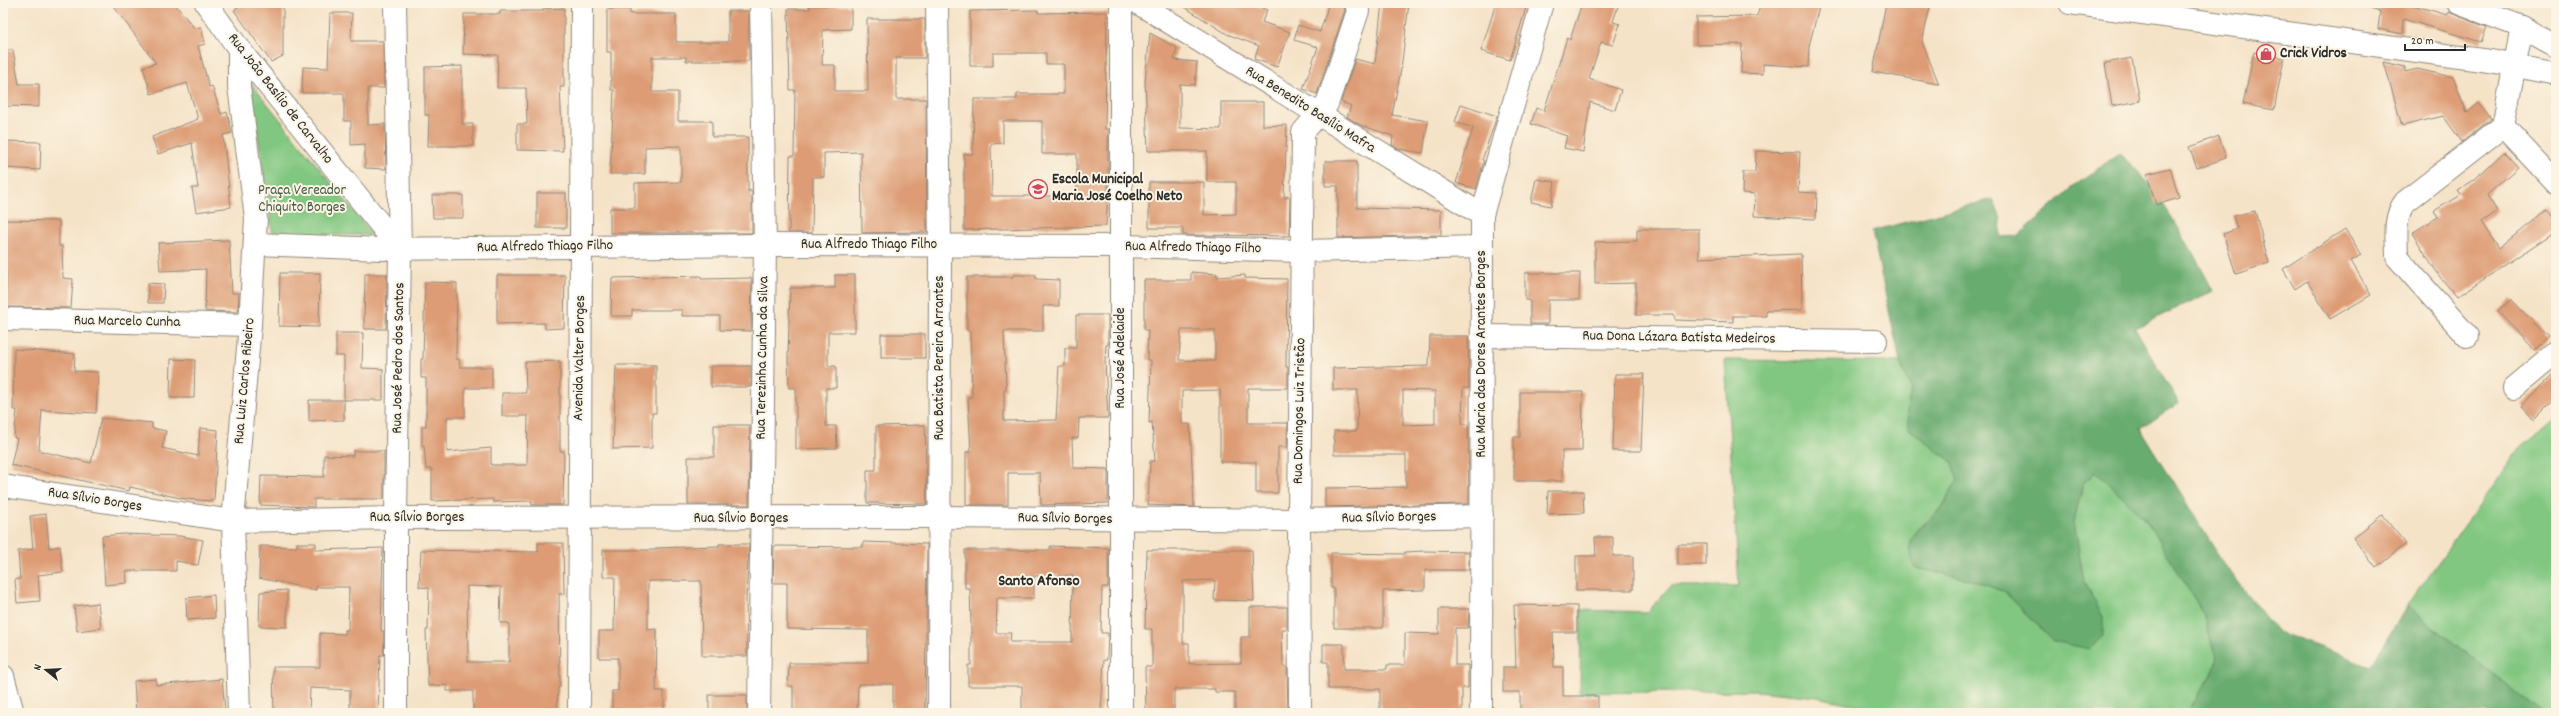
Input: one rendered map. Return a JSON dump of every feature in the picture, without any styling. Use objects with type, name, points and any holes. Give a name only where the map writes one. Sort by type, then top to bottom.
[{"type":"street","name":"Rua João Basílio de Carvalho","points":[[206,3],[239,49],[400,249]]},
{"type":"street","name":"Rua José Pedro dos Santos","points":[[395,3],[400,249],[396,518],[396,713]]},
{"type":"street","name":"Avenida Valter Borges","points":[[579,713],[578,519],[582,246],[582,3]]},
{"type":"street","name":"Rua Terezinha Cunha da Silva","points":[[759,713],[760,519],[765,245],[761,3]]},
{"type":"street","name":"Rua Batista Pereira Arrantes","points":[[937,3],[940,245],[939,713]]},
{"type":"street","name":"Rua José Adelaide","points":[[1120,3],[1122,246],[1121,713]]},
{"type":"street","name":"Rua Benedito Basílio Mafra","points":[[1138,3],[1482,215]]},
{"type":"street","name":"Rua Domingos Luiz Tristão","points":[[1300,713],[1299,520],[1303,132],[1316,114],[1327,104],[1358,11],[1356,3]]},
{"type":"street","name":"Rua Maria das Dores Arantes Borges","points":[[1481,713],[1482,215],[1542,3]]},
{"type":"street","points":[[2070,3],[2514,65],[2556,74]]},
{"type":"street","points":[[2458,3],[2522,27],[2556,46]]},
{"type":"street","points":[[2467,336],[2397,257],[2398,219],[2400,209],[2406,202],[2503,126],[2522,27]]},
{"type":"street","name":"Rua Luiz Carlos Ribeiro","points":[[239,49],[239,86],[256,218],[256,244],[250,325],[233,521],[240,713]]},
{"type":"street","points":[[2503,126],[2556,183]]},
{"type":"street","name":"Rua Alfredo Thiago Filho","points":[[256,244],[400,249],[582,246],[940,245],[1122,246],[1302,251],[1482,247]]},
{"type":"street","name":"Rua Marcelo Cunha","points":[[3,319],[250,325]]},
{"type":"street","name":"Rua Dona Lázara Batista Medeiros","points":[[1482,336],[1876,341]]},
{"type":"street","points":[[2514,388],[2556,352]]},
{"type":"street","name":"Rua Sílvio Borges","points":[[3,486],[233,521],[396,518],[760,519],[939,517],[1299,520],[1482,516]]},
{"type":"street","points":[[3,676],[13,713]]},
{"type":"green space","name":"Praça Vereador Chiquito Borges","points":[[250,82],[373,235],[273,235]]},
{"type":"green space","points":[[2119,154],[2133,166],[2159,199],[2184,237],[2213,291],[2135,328],[2179,403],[2140,428],[2224,564],[2278,632],[2371,666],[2407,606],[2542,713],[2186,713],[2211,677],[2217,661],[2203,613],[2147,521],[2096,472],[2083,483],[2074,522],[2084,582],[2103,617],[2103,637],[2089,649],[2053,641],[2005,592],[1969,579],[1915,568],[1910,546],[1912,539],[1915,533],[1940,509],[1958,479],[1951,461],[1908,428],[1907,410],[1911,389],[1900,362],[1872,231],[1993,199],[2001,219],[2000,237],[2018,236],[2081,180]]},
{"type":"green space","points":[[1725,360],[1900,362],[1911,389],[1907,410],[1908,428],[1951,461],[1958,479],[1939,510],[1914,533],[1915,568],[1969,579],[2005,592],[2053,641],[2103,617],[2084,582],[2074,522],[2083,483],[2096,472],[2147,521],[2203,613],[2217,661],[2211,677],[2186,713],[1895,713],[1817,697],[1758,691],[1580,693],[1581,610],[1648,612],[1670,586],[1739,586]]},
{"type":"green space","points":[[2556,417],[2556,713],[2542,713],[2407,606],[2520,448]]},
{"type":"building","points":[[111,3],[174,3],[195,29],[201,27],[205,44],[198,46],[209,87],[212,86],[221,114],[227,112],[232,133],[223,135],[231,207],[196,212],[192,188],[198,188],[192,143],[158,154],[152,137],[198,119],[187,83],[151,94],[143,67],[156,63]]},
{"type":"building","points":[[244,3],[283,3],[283,56],[271,62],[234,10]]},
{"type":"building","points":[[1178,3],[1250,3],[1267,10],[1262,22],[1290,32],[1277,67],[1254,59],[1259,46],[1227,34]]},
{"type":"building","points":[[1329,3],[1344,5],[1345,10],[1317,94],[1303,89],[1318,47],[1294,40],[1298,25],[1320,32]]},
{"type":"building","points":[[1382,3],[1409,3],[1401,70],[1392,115],[1428,121],[1423,153],[1398,149],[1392,145],[1393,136],[1360,125],[1347,117],[1351,106],[1341,102],[1355,59],[1375,64]]},
{"type":"building","points":[[1496,3],[1526,8],[1510,60],[1481,51]]},
{"type":"building","points":[[1582,3],[1619,3],[1613,22],[1620,24],[1613,45],[1601,42],[1589,79],[1621,90],[1615,110],[1590,102],[1583,152],[1564,148],[1567,136],[1531,124],[1536,108],[1544,111],[1567,38],[1570,40]]},
{"type":"building","points":[[1761,3],[1820,3],[1809,46],[1808,67],[1763,64],[1763,74],[1741,73],[1742,44],[1696,45],[1696,17],[1757,16]]},
{"type":"building","points":[[1886,3],[1913,3],[1930,7],[1922,42],[1939,84],[1873,72]]},
{"type":"building","points":[[2365,3],[2406,3],[2447,15],[2448,12],[2487,27],[2481,42],[2403,19],[2403,34],[2378,29],[2380,12],[2364,7]]},
{"type":"building","points":[[810,5],[851,6],[851,29],[823,30],[822,65],[835,65],[835,91],[868,91],[867,19],[925,19],[925,58],[896,58],[896,99],[926,99],[927,232],[862,233],[861,152],[824,153],[824,177],[813,177],[812,233],[789,233],[790,156],[794,156],[795,90],[790,90],[788,9],[810,9]]},
{"type":"building","points":[[564,8],[564,87],[560,87],[563,151],[517,150],[517,124],[527,124],[526,88],[497,88],[498,55],[463,54],[464,14],[500,14],[500,11],[543,11],[543,9]]},
{"type":"building","points":[[607,9],[630,9],[630,14],[676,14],[676,42],[728,42],[728,11],[749,11],[749,61],[686,61],[686,57],[652,57],[652,92],[678,92],[678,121],[712,121],[712,137],[748,137],[748,191],[752,191],[752,233],[610,233],[610,208],[635,208],[635,183],[681,182],[681,146],[645,147],[645,174],[610,174],[614,90],[611,90],[611,52],[607,52]]},
{"type":"building","points":[[1038,10],[1038,13],[1107,12],[1105,129],[1108,129],[1108,193],[1106,226],[964,230],[964,154],[973,154],[974,99],[1017,99],[1017,94],[1064,94],[1064,64],[1046,64],[1046,53],[993,53],[993,66],[970,66],[970,11]],"holes":[[[1003,121],[1042,121],[1042,154],[1077,154],[1077,196],[992,196],[991,144],[1003,143]]]},
{"type":"building","points":[[330,13],[352,13],[351,41],[383,41],[384,88],[368,88],[368,125],[385,124],[386,169],[365,168],[365,144],[351,145],[351,121],[344,121],[344,93],[302,93],[303,67],[328,68]]},
{"type":"building","points":[[1150,33],[1177,48],[1174,60],[1197,62],[1195,85],[1180,84],[1180,128],[1221,129],[1221,102],[1263,102],[1263,126],[1287,125],[1284,197],[1290,197],[1289,236],[1183,235],[1183,228],[1149,228],[1149,182],[1204,182],[1204,215],[1236,214],[1236,182],[1207,182],[1207,151],[1148,151],[1145,81]]},
{"type":"building","points":[[4,50],[13,50],[19,84],[39,84],[39,107],[4,106]]},
{"type":"building","points":[[2254,52],[2284,58],[2274,110],[2243,104]]},
{"type":"building","points":[[2132,58],[2140,101],[2112,106],[2105,63]]},
{"type":"building","points":[[2384,62],[2405,67],[2405,72],[2417,69],[2453,77],[2467,113],[2479,103],[2491,119],[2462,142],[2443,116],[2402,126]]},
{"type":"building","points":[[462,66],[462,124],[473,124],[473,146],[428,146],[429,115],[425,115],[425,67]]},
{"type":"building","points":[[1461,104],[1497,116],[1482,160],[1484,161],[1476,189],[1456,183],[1473,128],[1455,122]]},
{"type":"building","points":[[2219,136],[2226,158],[2197,168],[2189,147]]},
{"type":"building","points":[[3,141],[41,142],[40,170],[3,168]]},
{"type":"building","points":[[1756,151],[1800,152],[1798,192],[1817,193],[1816,219],[1754,216],[1755,194],[1742,193],[1743,172],[1755,172]]},
{"type":"building","points":[[2504,152],[2518,167],[2487,195],[2497,211],[2481,222],[2499,249],[2548,209],[2556,218],[2556,231],[2457,297],[2440,277],[2412,233],[2438,217],[2434,211],[2460,195],[2457,191],[2474,180]]},
{"type":"building","points":[[1325,161],[1357,161],[1357,208],[1441,210],[1441,235],[1338,238],[1338,186],[1325,186]]},
{"type":"building","points":[[2170,168],[2179,198],[2156,205],[2147,174]]},
{"type":"building","points":[[1536,179],[1555,182],[1551,206],[1531,202]]},
{"type":"building","points":[[537,193],[566,193],[566,228],[537,228]]},
{"type":"building","points":[[432,195],[463,195],[463,218],[433,218]]},
{"type":"building","points":[[2255,211],[2269,263],[2236,274],[2223,234],[2237,229],[2233,216]]},
{"type":"building","points":[[3,220],[59,221],[59,246],[62,246],[63,278],[73,279],[71,308],[6,307],[6,272],[3,272]]},
{"type":"building","points":[[1637,229],[1699,229],[1699,258],[1801,254],[1802,310],[1766,311],[1766,316],[1733,316],[1733,322],[1675,320],[1674,315],[1636,315],[1636,283],[1595,284],[1595,242],[1637,241]]},
{"type":"building","points":[[2345,229],[2361,255],[2351,261],[2371,295],[2330,319],[2307,281],[2295,289],[2283,269]]},
{"type":"building","points":[[229,240],[232,293],[239,293],[238,312],[205,311],[206,269],[160,271],[158,243]]},
{"type":"building","points":[[1191,272],[1217,274],[1217,277],[1245,275],[1245,278],[1287,279],[1286,367],[1288,367],[1288,388],[1248,388],[1248,423],[1288,423],[1287,447],[1278,447],[1278,493],[1256,493],[1256,462],[1220,462],[1220,390],[1182,391],[1182,424],[1190,424],[1194,507],[1148,505],[1150,461],[1155,461],[1152,422],[1149,423],[1151,360],[1147,360],[1148,330],[1144,330],[1144,280],[1191,280]],"holes":[[[1181,330],[1215,330],[1215,361],[1179,360]]]},
{"type":"building","points":[[280,273],[320,273],[319,327],[279,326]]},
{"type":"building","points":[[1525,273],[1580,273],[1579,300],[1548,300],[1548,324],[1530,324],[1530,300],[1525,300]]},
{"type":"building","points":[[365,274],[387,274],[386,329],[364,329]]},
{"type":"building","points":[[497,275],[565,275],[564,328],[545,329],[545,323],[497,324]]},
{"type":"building","points":[[835,275],[855,275],[855,332],[828,332],[828,366],[836,366],[836,388],[826,388],[826,426],[836,426],[837,448],[796,449],[796,388],[789,388],[788,358],[790,288],[835,288]]},
{"type":"building","points":[[1013,275],[1036,275],[1036,279],[1059,280],[1059,306],[1043,306],[1043,331],[1004,331],[1006,390],[1004,390],[1004,421],[1056,420],[1059,366],[1065,366],[1065,348],[1076,348],[1076,315],[1108,315],[1108,345],[1106,345],[1105,361],[1108,418],[1079,418],[1078,438],[1072,438],[1073,468],[1108,469],[1108,503],[1041,505],[1040,473],[1008,473],[1008,505],[966,505],[966,452],[971,452],[968,397],[972,397],[970,331],[967,331],[967,277],[1013,277]]},
{"type":"building","points":[[701,276],[701,279],[752,278],[751,331],[720,330],[720,316],[682,316],[682,310],[632,310],[632,316],[611,316],[612,278]]},
{"type":"building","points":[[425,282],[457,283],[456,359],[459,359],[460,367],[492,367],[492,388],[465,388],[465,417],[447,417],[447,452],[491,448],[491,465],[527,465],[528,416],[502,416],[502,393],[526,393],[525,362],[560,361],[560,451],[564,451],[563,505],[532,505],[532,501],[493,502],[493,499],[432,501],[432,469],[426,469],[424,446],[422,446],[422,426],[426,426],[426,378],[421,378],[421,359],[423,359]]},
{"type":"building","points":[[148,283],[164,284],[163,303],[148,303]]},
{"type":"building","points":[[2511,299],[2548,337],[2535,350],[2498,312]]},
{"type":"building","points":[[336,333],[363,333],[362,368],[383,369],[383,400],[344,400],[344,356],[336,356]]},
{"type":"building","points":[[881,334],[925,334],[925,358],[881,358]]},
{"type":"building","points":[[1430,336],[1468,336],[1469,388],[1463,388],[1462,424],[1468,424],[1469,504],[1325,507],[1325,488],[1406,487],[1406,455],[1334,455],[1334,431],[1357,431],[1358,390],[1333,390],[1333,368],[1429,366]],"holes":[[[1403,390],[1435,391],[1435,424],[1403,425]]]},
{"type":"building","points":[[14,349],[75,354],[74,371],[98,372],[96,413],[42,410],[39,449],[41,451],[91,463],[101,418],[152,423],[152,428],[166,431],[162,448],[198,456],[200,428],[218,430],[214,501],[185,499],[130,487],[129,491],[11,465],[17,438],[14,438],[17,410],[13,410]]},
{"type":"building","points":[[171,359],[195,360],[194,398],[170,398]]},
{"type":"building","points":[[616,365],[656,365],[656,413],[652,413],[652,448],[613,449]]},
{"type":"building","points":[[711,366],[751,366],[751,387],[711,387]]},
{"type":"building","points":[[2556,372],[2556,399],[2535,420],[2522,406]]},
{"type":"building","points":[[1615,374],[1644,374],[1641,451],[1613,451]]},
{"type":"building","points":[[1520,392],[1583,392],[1582,451],[1562,451],[1562,481],[1514,481],[1514,437],[1520,437]]},
{"type":"building","points":[[309,400],[344,400],[344,420],[309,421]]},
{"type":"building","points":[[714,425],[750,425],[749,505],[688,505],[688,457],[714,457]]},
{"type":"building","points":[[925,425],[927,504],[867,503],[867,470],[876,470],[876,426]]},
{"type":"building","points":[[353,451],[384,451],[384,499],[314,499],[314,507],[260,505],[261,476],[324,477],[324,455],[353,456]]},
{"type":"building","points":[[1548,491],[1583,491],[1584,513],[1547,514]]},
{"type":"building","points":[[46,514],[49,548],[60,546],[63,572],[38,575],[40,601],[17,603],[15,580],[20,579],[18,551],[33,549],[30,516]]},
{"type":"building","points":[[2382,515],[2406,544],[2376,568],[2353,538]]},
{"type":"building","points":[[124,534],[180,536],[203,540],[198,565],[176,561],[176,571],[126,571],[127,583],[105,585],[102,536]]},
{"type":"building","points":[[1595,537],[1613,537],[1613,556],[1633,556],[1633,590],[1576,590],[1576,556],[1596,556]]},
{"type":"building","points":[[863,542],[927,544],[925,713],[893,713],[893,684],[858,684],[857,713],[793,713],[793,686],[788,686],[789,663],[868,663],[868,630],[787,629],[787,583],[773,583],[774,546],[863,547]]},
{"type":"building","points":[[297,543],[316,543],[316,550],[383,548],[381,631],[384,631],[384,655],[380,655],[378,713],[350,713],[350,690],[310,688],[309,713],[274,713],[273,667],[320,667],[320,633],[345,634],[345,630],[348,630],[349,587],[316,587],[316,590],[259,578],[260,546],[297,547]]},
{"type":"building","points":[[538,543],[563,543],[564,594],[559,594],[560,687],[558,687],[557,713],[473,713],[473,691],[447,691],[447,685],[428,686],[426,630],[428,630],[429,588],[419,587],[421,550],[538,552]],"holes":[[[467,586],[501,587],[500,623],[509,623],[509,662],[468,662]]]},
{"type":"building","points":[[719,544],[749,544],[746,598],[747,656],[702,656],[701,581],[648,581],[648,630],[657,629],[656,691],[664,691],[664,711],[612,711],[612,691],[618,691],[618,658],[599,658],[599,631],[614,631],[615,577],[603,577],[603,550],[656,550],[656,548],[719,546]]},
{"type":"building","points":[[1678,544],[1706,544],[1706,565],[1678,565]]},
{"type":"building","points":[[1050,546],[1108,548],[1108,587],[1102,587],[1101,633],[1108,633],[1107,660],[1104,660],[1101,713],[1022,713],[1022,686],[968,686],[968,665],[971,665],[971,621],[970,588],[965,588],[965,550],[1050,550]],"holes":[[[1073,575],[1072,642],[1010,642],[1011,633],[996,633],[997,598],[1034,598],[1034,576]]]},
{"type":"building","points":[[1147,550],[1252,550],[1254,601],[1214,600],[1215,580],[1183,581],[1183,643],[1189,643],[1189,664],[1241,663],[1241,637],[1250,637],[1250,607],[1287,607],[1287,629],[1282,629],[1283,666],[1287,667],[1288,713],[1235,713],[1235,692],[1215,692],[1215,689],[1174,689],[1174,713],[1146,713],[1145,667],[1152,667],[1152,629],[1145,629]]},
{"type":"building","points":[[1405,552],[1469,552],[1469,570],[1425,570],[1425,590],[1383,591],[1383,628],[1334,628],[1334,588],[1331,588],[1331,553],[1405,554]]},
{"type":"building","points":[[287,590],[287,627],[259,626],[260,592]]},
{"type":"building","points":[[214,595],[215,618],[187,620],[186,598]]},
{"type":"building","points":[[98,603],[101,628],[77,631],[74,606]]},
{"type":"building","points":[[1514,605],[1577,606],[1577,632],[1553,632],[1554,667],[1563,667],[1563,696],[1598,696],[1598,713],[1520,713],[1520,692],[1503,692],[1503,667],[1516,667]]},
{"type":"building","points":[[1439,609],[1469,609],[1468,628],[1455,628],[1455,665],[1468,665],[1468,688],[1462,688],[1462,713],[1380,713],[1380,689],[1328,689],[1328,662],[1323,662],[1323,644],[1344,644],[1344,669],[1387,669],[1387,665],[1405,665],[1405,633],[1439,634]]},
{"type":"building","points":[[156,679],[156,685],[222,679],[225,709],[183,713],[136,713],[134,681]]},
{"type":"building","points":[[709,695],[747,695],[747,713],[709,713]]},
{"type":"place","name":"Crick Vidros","points":[[2266,54]]},
{"type":"place","name":"Escola Municipal Maria José Coelho Neto","points":[[1038,189]]},
{"type":"district","name":"Santo Afonso","points":[[1039,581]]}]
